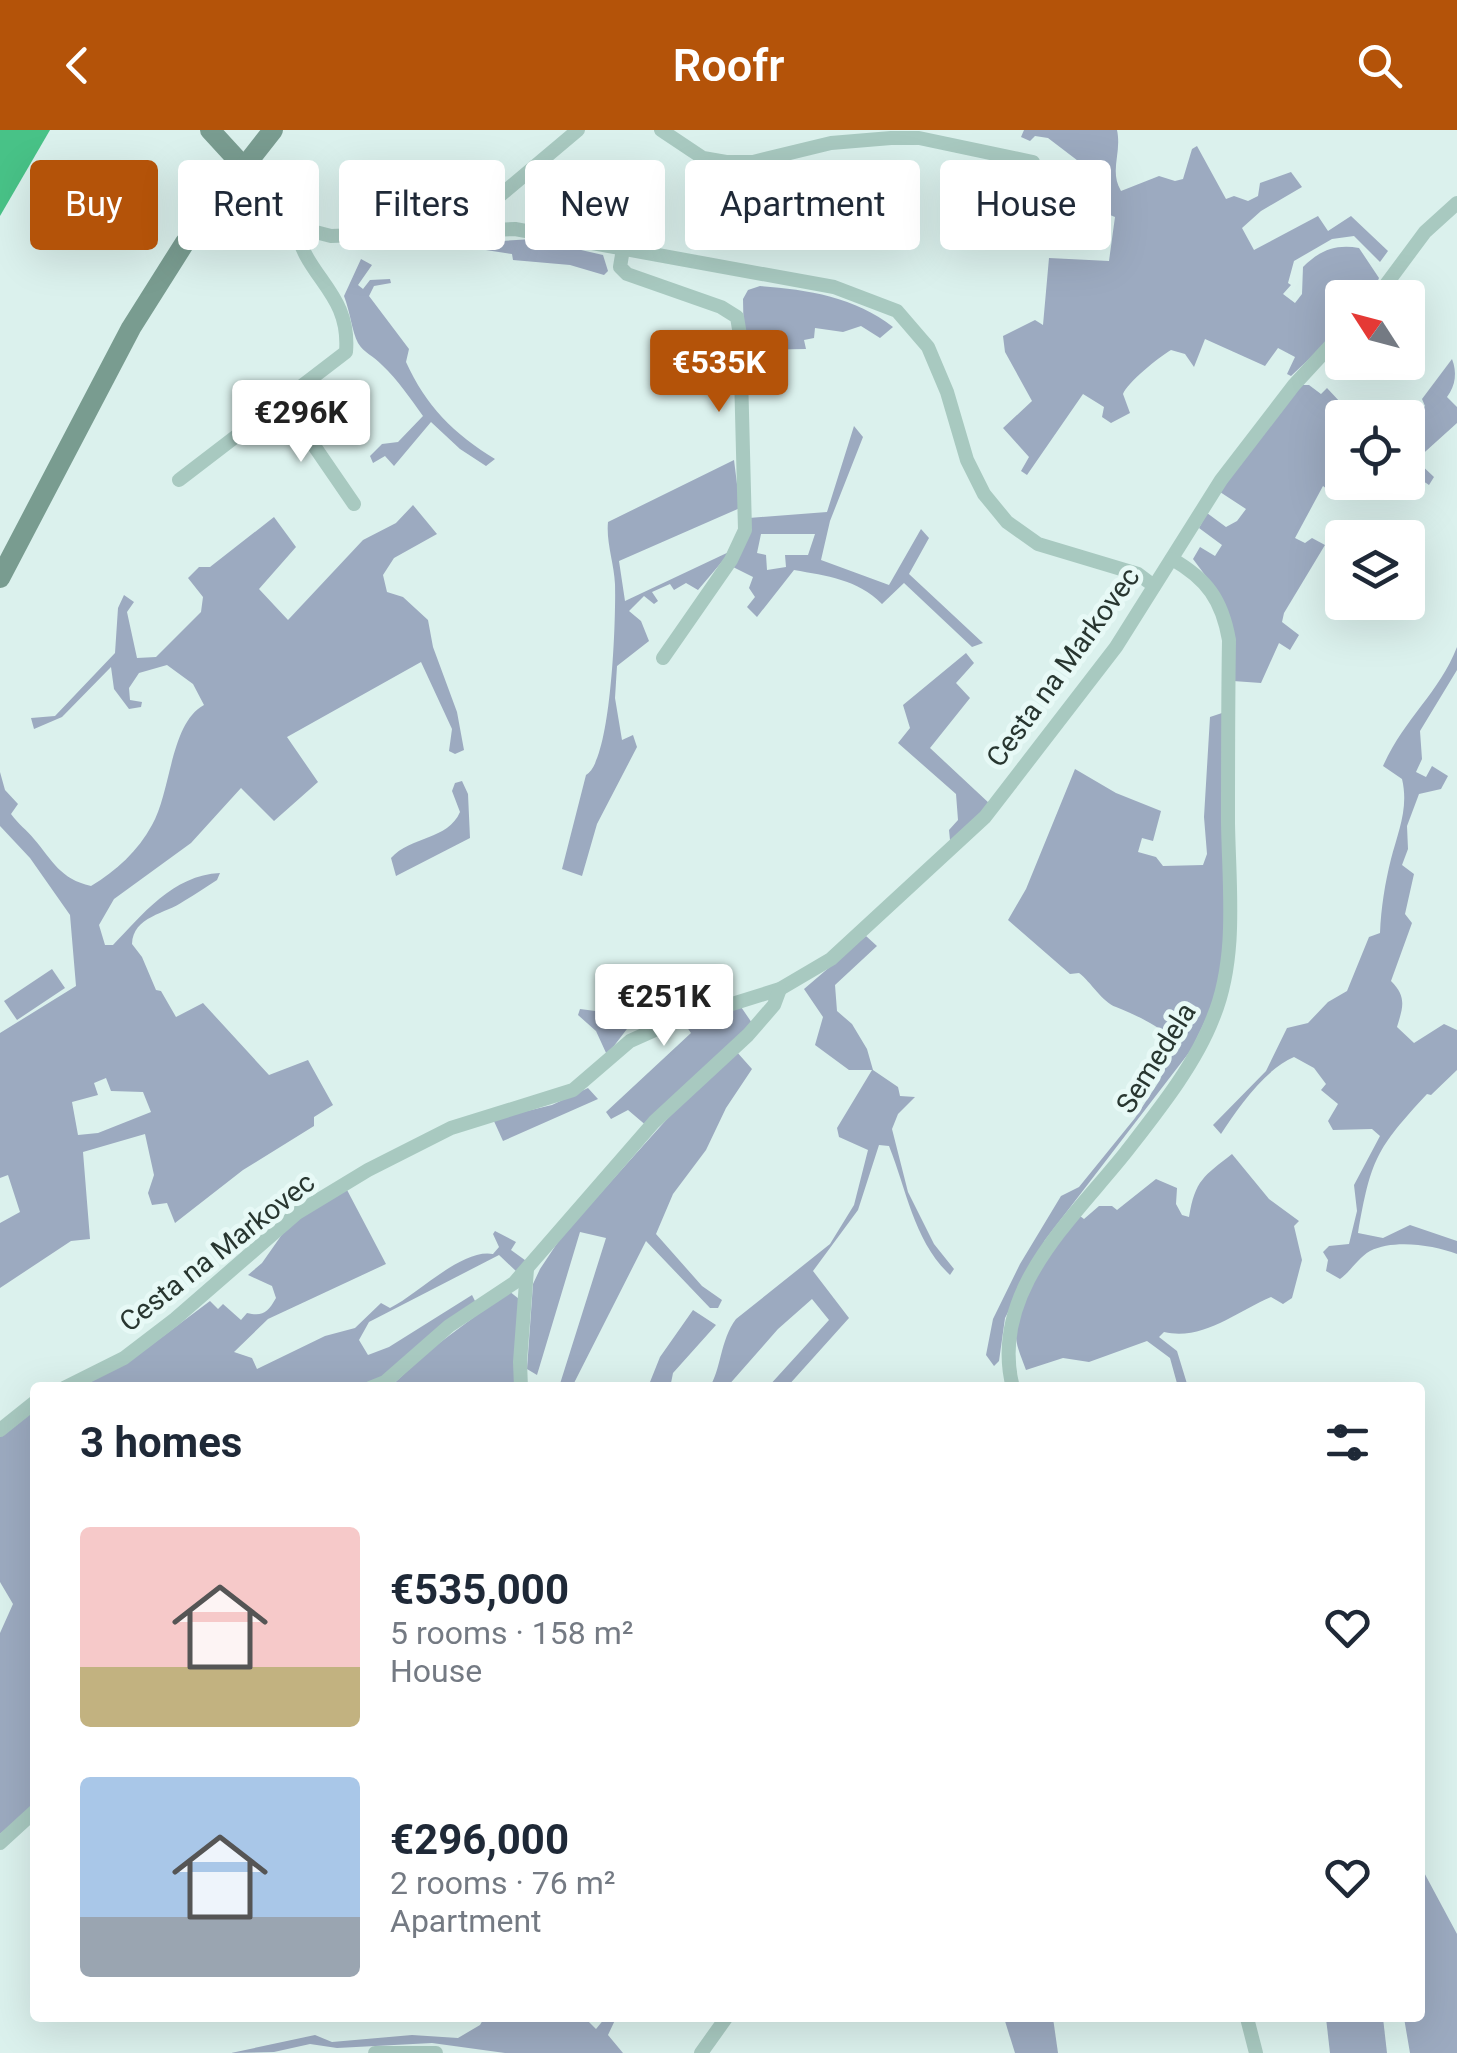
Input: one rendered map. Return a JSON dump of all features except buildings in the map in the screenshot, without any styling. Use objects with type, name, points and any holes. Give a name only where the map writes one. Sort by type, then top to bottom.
[{"type":"street","points":[[210,130],[237,160]]},
{"type":"street","points":[[247,160],[272,130]]},
{"type":"street","points":[[505,191],[578,130]]},
{"type":"street","points":[[661,130],[703,158],[726,162],[753,162],[831,143],[891,138],[919,138],[1024,160]]},
{"type":"street","points":[[1389,280],[1425,232],[1457,203]]},
{"type":"street","points":[[0,578],[130,328],[180,250]]},
{"type":"street","points":[[179,480],[346,352],[343,310],[303,250]]},
{"type":"street","points":[[622,250],[620,267],[627,274],[721,307],[737,317],[740,335],[746,530],[663,658]]},
{"type":"street","points":[[628,250],[834,286],[898,311],[928,347],[947,392],[967,460],[984,494],[1007,522],[1038,544],[1138,574],[1154,586]]},
{"type":"street","name":"Cesta na Markovec","points":[[76,1382],[124,1358],[176,1319],[298,1213],[374,1167],[450,1128],[573,1090],[630,1040],[780,989],[831,960],[984,817],[1116,647],[1221,480],[1294,384],[1325,351]]},
{"type":"street","points":[[284,402],[354,504]]},
{"type":"street","name":"Semedela","points":[[1011,1382],[1006,1360],[1028,1279],[1051,1239],[1126,1151],[1194,1055],[1225,985],[1230,927],[1229,640],[1225,617],[1214,593],[1199,575],[1172,559]]},
{"type":"street","name":"Cesta na Markovec","points":[[386,1382],[438,1336],[514,1283],[654,1122],[748,1034],[774,1005],[780,989]]},
{"type":"street","points":[[522,1382],[527,1268]]},
{"type":"street","points":[[0,1430],[30,1406]]},
{"type":"street","points":[[0,1842],[30,1815]]},
{"type":"street","points":[[701,2053],[723,2022]]},
{"type":"street","points":[[1248,2022],[1256,2053]]},
{"type":"street","points":[[375,2053],[436,2053]]},
{"type":"shaded area","points":[[1024,130],[1117,130],[1116,176],[1121,191],[1159,176],[1183,179],[1192,149],[1197,146],[1226,199],[1234,196],[1248,201],[1258,196],[1260,183],[1291,172],[1302,187],[1261,211],[1242,228],[1254,250],[1318,216],[1328,231],[1351,216],[1388,251],[1380,262],[1354,236],[1332,239],[1294,261],[1288,283],[1291,285],[1283,294],[1295,303],[1302,294],[1303,267],[1316,256],[1336,248],[1359,248],[1379,278],[1325,280],[1325,344],[1291,376],[1287,374],[1295,357],[1278,348],[1265,366],[1205,339],[1194,367],[1185,354],[1171,350],[1144,370],[1123,394],[1130,413],[1111,423],[1102,417],[1104,407],[1083,394],[1027,475],[1021,471],[1029,457],[1003,428],[1032,401],[1005,352],[1003,336],[1035,320],[1043,325],[1049,258],[1109,261],[1115,217],[1111,215],[1111,160],[1077,160],[1048,138],[1035,136],[1030,141],[1021,137]]},
{"type":"shaded area","points":[[525,240],[525,250],[581,250],[603,255],[608,271],[604,275],[570,265],[513,260],[512,254],[486,250],[505,250],[505,241]]},
{"type":"shaded area","points":[[361,259],[372,265],[358,285],[363,289],[370,280],[390,279],[391,283],[374,286],[369,296],[409,349],[406,362],[432,405],[454,429],[495,459],[486,466],[431,422],[394,466],[385,456],[373,463],[370,456],[382,444],[398,442],[423,416],[356,338],[344,296]]},
{"type":"shaded area","points":[[760,286],[829,296],[863,308],[893,327],[880,338],[861,326],[843,332],[815,328],[814,338],[804,340],[806,349],[744,350],[743,299],[748,290]]},
{"type":"shaded area","points":[[1452,359],[1455,378],[1447,397],[1457,407],[1457,423],[1425,452],[1425,400],[1422,399]]},
{"type":"shaded area","points":[[1299,385],[1309,385],[1321,394],[1327,388],[1338,400],[1325,400],[1325,488],[1295,538],[1305,543],[1312,538],[1325,545],[1284,613],[1282,622],[1299,635],[1290,650],[1279,643],[1261,683],[1233,681],[1217,591],[1193,559],[1200,547],[1215,556],[1222,545],[1199,528],[1207,513],[1226,527],[1246,509],[1220,492]]},
{"type":"shaded area","points":[[854,426],[863,437],[830,521],[821,560],[889,585],[921,529],[929,538],[909,574],[983,643],[972,647],[904,583],[882,604],[852,584],[794,570],[757,617],[747,607],[755,597],[749,588],[753,577],[731,566],[749,518],[827,512]],"holes":[[[761,534],[815,534],[808,555],[785,555],[786,567],[767,570],[766,555],[757,553]]]},
{"type":"shaded area","points":[[734,460],[740,508],[619,561],[625,601],[731,551],[698,590],[686,583],[674,590],[670,584],[652,592],[658,601],[654,604],[644,596],[629,611],[641,621],[649,641],[617,666],[615,698],[622,740],[633,735],[637,747],[597,824],[582,876],[562,869],[586,775],[595,764],[607,717],[615,601],[608,522]]},
{"type":"shaded area","points":[[1425,468],[1434,477],[1429,485],[1425,482]]},
{"type":"shaded area","points":[[413,505],[437,534],[394,558],[383,575],[387,592],[403,597],[428,620],[433,647],[457,712],[464,750],[455,754],[449,751],[452,729],[421,662],[287,737],[318,782],[274,821],[241,788],[191,843],[114,899],[99,925],[105,945],[113,945],[173,889],[203,875],[220,873],[217,880],[197,893],[144,922],[132,944],[156,990],[161,991],[176,1017],[203,1003],[269,1075],[308,1060],[333,1105],[314,1117],[314,1126],[243,1170],[175,1223],[167,1203],[152,1205],[148,1193],[154,1175],[145,1134],[83,1152],[90,1239],[71,1241],[0,1288],[0,1223],[20,1212],[8,1175],[0,1178],[0,1033],[76,986],[70,915],[30,858],[0,826],[0,772],[5,790],[18,804],[11,814],[14,818],[64,874],[91,886],[126,860],[146,834],[158,811],[184,727],[204,705],[193,684],[167,665],[139,673],[129,688],[130,700],[142,702],[141,707],[129,709],[114,689],[111,667],[62,717],[34,729],[31,718],[55,716],[115,653],[118,608],[124,595],[134,602],[127,612],[137,658],[156,657],[201,612],[203,597],[188,578],[199,567],[210,567],[274,517],[296,547],[259,589],[288,620],[363,540],[396,523]],"holes":[[[106,1078],[111,1091],[143,1092],[151,1112],[98,1133],[78,1135],[72,1102],[98,1095],[94,1083]]]},
{"type":"shaded area","points":[[1457,647],[1457,670],[1420,731],[1422,759],[1416,772],[1426,777],[1432,766],[1448,776],[1441,789],[1419,794],[1407,826],[1408,849],[1402,865],[1414,874],[1405,914],[1412,923],[1391,981],[1400,992],[1402,1003],[1397,1027],[1414,1043],[1444,1024],[1457,1030],[1457,1070],[1431,1095],[1427,1094],[1378,1156],[1358,1233],[1383,1238],[1410,1225],[1457,1241],[1457,1254],[1414,1245],[1380,1247],[1366,1254],[1340,1279],[1326,1271],[1328,1260],[1323,1252],[1329,1246],[1349,1244],[1357,1211],[1354,1185],[1380,1136],[1372,1129],[1333,1130],[1328,1121],[1338,1104],[1321,1090],[1326,1084],[1314,1068],[1294,1057],[1262,1080],[1221,1134],[1213,1125],[1266,1071],[1287,1028],[1308,1023],[1328,1002],[1347,991],[1369,937],[1380,933],[1385,886],[1404,800],[1402,779],[1383,766]]},
{"type":"shaded area","points":[[966,653],[974,663],[956,683],[970,698],[930,748],[990,804],[951,850],[949,830],[958,820],[956,794],[898,743],[910,728],[903,705]]},
{"type":"shaded area","points":[[1222,713],[1226,928],[1218,994],[1191,1050],[1045,1240],[1005,1318],[999,1361],[994,1366],[986,1355],[993,1319],[1020,1264],[1061,1196],[1079,1187],[1135,1118],[1160,1080],[1175,1039],[1111,1004],[1079,973],[1070,974],[1008,920],[1026,889],[1075,769],[1116,793],[1161,811],[1153,841],[1142,838],[1138,852],[1156,857],[1163,866],[1203,865],[1207,854],[1204,817],[1210,717]]},
{"type":"shaded area","points":[[462,781],[468,794],[470,838],[396,876],[391,858],[454,821],[460,812],[452,791],[455,783]]},
{"type":"shaded area","points":[[866,936],[877,946],[835,985],[837,1011],[852,1024],[867,1049],[873,1070],[898,1087],[900,1096],[915,1097],[898,1114],[892,1129],[908,1192],[934,1244],[954,1269],[950,1275],[928,1247],[889,1146],[879,1145],[858,1210],[813,1271],[849,1318],[791,1382],[773,1382],[829,1320],[812,1299],[778,1329],[731,1382],[712,1382],[736,1319],[830,1244],[854,1205],[868,1150],[839,1137],[837,1128],[872,1070],[849,1070],[815,1045],[823,1017],[804,989]]},
{"type":"shaded area","points":[[52,969],[65,988],[17,1020],[4,1001]]},
{"type":"shaded area","points":[[614,1004],[630,1025],[607,1055],[596,1031],[578,1015],[580,1009],[603,1012]]},
{"type":"shaded area","points":[[739,1004],[752,1023],[648,1127],[628,1110],[611,1119],[606,1112],[691,1033],[684,1023]]},
{"type":"shaded area","points":[[736,1051],[752,1069],[726,1108],[706,1150],[673,1194],[656,1234],[702,1286],[722,1300],[718,1308],[710,1308],[646,1241],[575,1382],[561,1382],[606,1238],[580,1232],[537,1375],[527,1369],[533,1284],[540,1269],[562,1236],[668,1118]]},
{"type":"shaded area","points":[[588,1088],[598,1099],[503,1141],[493,1119],[552,1105]]},
{"type":"shaded area","points":[[1232,1154],[1269,1199],[1299,1221],[1294,1226],[1302,1260],[1292,1298],[1283,1304],[1271,1297],[1206,1329],[1164,1332],[1159,1337],[1177,1351],[1186,1382],[1177,1382],[1170,1358],[1147,1341],[1089,1362],[1063,1358],[1026,1370],[1016,1337],[1024,1300],[1048,1254],[1080,1216],[1084,1219],[1099,1206],[1117,1210],[1156,1179],[1177,1188],[1176,1204],[1182,1215],[1189,1217],[1194,1195],[1214,1168]]},
{"type":"shaded area","points":[[346,1188],[386,1264],[268,1319],[234,1352],[252,1358],[257,1369],[325,1336],[355,1328],[381,1303],[390,1308],[468,1258],[493,1254],[499,1247],[495,1231],[516,1242],[511,1250],[529,1263],[517,1272],[499,1255],[369,1322],[359,1340],[368,1355],[389,1347],[472,1295],[476,1303],[375,1382],[85,1382],[146,1349],[210,1301],[218,1309],[223,1304],[241,1320],[247,1313],[264,1312],[276,1298],[272,1286],[248,1275],[262,1263],[288,1226]]},
{"type":"shaded area","points":[[509,1291],[519,1299],[517,1382],[395,1382],[430,1350]]},
{"type":"shaded area","points":[[693,1310],[716,1325],[673,1373],[671,1382],[650,1382],[660,1357]]},
{"type":"shaded area","points":[[30,1413],[30,1809],[0,1834],[0,1633],[13,1604],[0,1582],[0,1437]]},
{"type":"shaded area","points":[[1425,1874],[1457,1934],[1457,2053],[1410,2053],[1405,2022],[1425,2022]]},
{"type":"shaded area","points":[[589,2022],[596,2029],[602,2022],[614,2022],[608,2035],[623,2053],[505,2053],[432,2043],[337,2048],[310,2044],[274,2052],[231,2053],[315,2035],[332,2042],[412,2035],[458,2038],[480,2025]]},
{"type":"shaded area","points":[[1005,2022],[1054,2022],[1058,2053],[1015,2053]]},
{"type":"shaded area","points":[[1326,2022],[1383,2022],[1387,2053],[1330,2053]]}]
